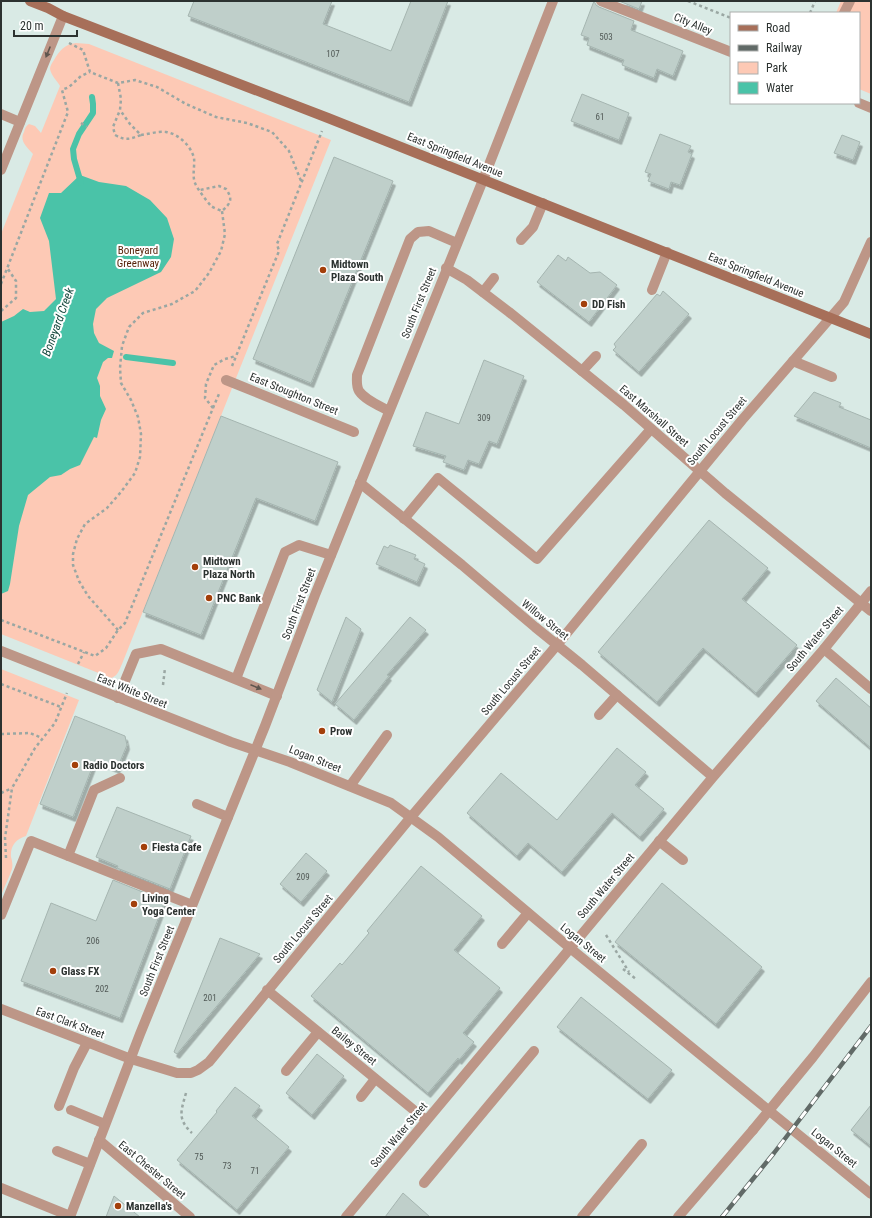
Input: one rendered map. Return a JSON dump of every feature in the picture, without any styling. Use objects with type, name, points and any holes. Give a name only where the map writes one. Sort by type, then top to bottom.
[{"type":"main road","name":"East Springfield Avenue","points":[[30,1],[63,16],[328,118],[871,334]]},
{"type":"street","name":"South First Street","points":[[70,1217],[130,1059],[256,750],[331,555],[446,268],[483,180],[553,1]]},
{"type":"street","name":"City Alley","points":[[601,1],[730,52]]},
{"type":"street","points":[[844,12],[850,1]]},
{"type":"street","points":[[1,170],[63,16]]},
{"type":"street","points":[[860,103],[871,108]]},
{"type":"street","points":[[1,114],[20,122]]},
{"type":"street","points":[[521,240],[533,227],[543,203]]},
{"type":"street","points":[[389,411],[373,403],[359,391],[357,375],[410,239],[418,232],[429,231],[457,243]]},
{"type":"street","name":"South Locust Street","points":[[130,1059],[177,1073],[191,1073],[209,1062],[267,990],[557,645],[700,471],[844,302],[871,242]]},
{"type":"street","points":[[652,290],[668,252]]},
{"type":"street","name":"East Marshall Street","points":[[446,268],[467,280],[483,292],[624,405],[700,471],[871,611]]},
{"type":"street","points":[[483,292],[494,278]]},
{"type":"street","points":[[582,372],[596,356]]},
{"type":"street","points":[[793,361],[832,377]]},
{"type":"street","name":"East Stoughton Street","points":[[226,380],[354,432]]},
{"type":"street","points":[[404,519],[438,478],[537,559],[651,429]]},
{"type":"street","name":"Willow Street","points":[[360,483],[462,565],[713,777]]},
{"type":"street","points":[[236,679],[285,552],[299,545],[331,555]]},
{"type":"street","name":"South Water Street","points":[[346,1217],[713,777],[824,649],[871,591]]},
{"type":"street","points":[[118,698],[136,654],[161,649],[277,696]]},
{"type":"street","points":[[824,649],[871,688]]},
{"type":"street","name":"East White Street","points":[[1,651],[231,742],[256,750]]},
{"type":"street","points":[[599,715],[617,695]]},
{"type":"street","points":[[350,786],[387,735]]},
{"type":"street","name":"Logan Street","points":[[256,750],[290,762],[391,803],[411,817],[438,837],[570,948],[871,1194]]},
{"type":"street","points":[[68,856],[94,790],[120,778]]},
{"type":"street","points":[[197,804],[228,817]]},
{"type":"street","points":[[1,915],[31,841],[192,905]]},
{"type":"street","points":[[660,842],[683,860]]},
{"type":"street","points":[[502,944],[528,913]]},
{"type":"street","points":[[678,1217],[813,1057],[871,982]]},
{"type":"street","name":"Bailey Street","points":[[267,990],[426,1120]]},
{"type":"street","name":"East Clark Street","points":[[1,1009],[130,1059]]},
{"type":"street","points":[[286,1071],[318,1032]]},
{"type":"street","points":[[59,1106],[74,1068],[87,1043]]},
{"type":"street","points":[[424,1183],[534,1051]]},
{"type":"street","points":[[361,1097],[375,1079]]},
{"type":"street","points":[[72,1110],[105,1124]]},
{"type":"street","name":"East Chester Street","points":[[99,1140],[190,1217]]},
{"type":"street","points":[[582,1217],[642,1144]]},
{"type":"street","points":[[57,1151],[90,1164]]},
{"type":"street","points":[[1,1188],[70,1217]]},
{"type":"path","points":[[688,1],[730,18]]},
{"type":"path","points":[[810,12],[815,1]]},
{"type":"path","points":[[75,45],[83,50],[90,72]]},
{"type":"path","points":[[1,284],[68,112],[62,90],[69,87],[81,76],[90,72],[118,83],[135,80],[157,87],[186,104],[216,117],[247,123],[272,132],[289,151],[302,181]]},
{"type":"path","points":[[118,83],[121,99],[120,110],[113,127],[115,135],[123,139],[131,139],[151,133],[165,132],[174,134],[184,141],[194,159],[193,173],[195,182],[212,206],[222,211]]},
{"type":"path","points":[[120,110],[141,136]]},
{"type":"path","points":[[81,123],[87,127]]},
{"type":"path","points":[[1,620],[95,656],[106,648],[118,630],[88,596],[79,581],[73,565],[73,554],[77,539],[85,524],[107,508],[121,492],[135,473],[140,457],[141,434],[138,417],[131,400],[121,383],[120,368],[122,346],[129,327],[143,313],[172,304],[195,291],[209,273],[221,251],[225,234],[222,211],[230,201],[230,195],[226,189],[219,186],[200,190]]},
{"type":"path","points":[[1,311],[16,298],[16,281],[7,268]]},
{"type":"path","points":[[78,664],[84,652]]},
{"type":"path","points":[[163,685],[165,667]]},
{"type":"path","points":[[1,684],[61,707]]},
{"type":"path","points":[[6,859],[5,838],[12,788],[35,748],[55,723],[66,694]]},
{"type":"path","points":[[1,734],[30,733],[42,738]]},
{"type":"path","points":[[1,793],[12,788]]},
{"type":"path","points":[[606,935],[630,975]]},
{"type":"path","points":[[186,1093],[180,1114],[185,1127],[192,1133]]},
{"type":"green space","points":[[841,1],[871,1],[871,94],[860,89],[860,12],[836,12]]},
{"type":"green space","name":"Boneyard Greenway","points":[[76,43],[89,44],[331,140],[122,664],[117,674],[111,678],[1,634],[1,234],[33,154],[26,146],[22,138],[26,126],[29,124],[35,126],[41,133],[60,86],[50,69],[51,66],[63,48]]},
{"type":"green space","points":[[1,669],[79,700],[26,836],[19,839],[13,846],[11,853],[12,869],[1,896]]},
{"type":"water","points":[[80,175],[99,182],[126,186],[150,200],[167,218],[174,239],[171,257],[161,272],[107,298],[96,309],[93,324],[94,333],[99,343],[114,351],[112,358],[108,358],[103,362],[97,378],[100,386],[100,396],[106,409],[101,420],[97,438],[94,437],[80,465],[61,475],[50,477],[28,495],[19,526],[10,584],[8,591],[1,594],[1,322],[14,316],[23,309],[30,312],[44,311],[56,299],[49,241],[40,218],[49,193],[61,193]]},
{"type":"building","points":[[194,1],[332,1],[323,24],[391,51],[411,1],[448,1],[409,102],[188,16]]},
{"type":"building","points":[[594,1],[599,7],[634,21],[631,30],[683,51],[673,76],[657,69],[654,78],[622,65],[624,60],[587,45],[589,38],[581,35]]},
{"type":"building","points":[[619,1],[642,1],[639,9]]},
{"type":"building","points":[[582,94],[629,113],[619,140],[571,121]]},
{"type":"building","points":[[660,134],[691,146],[688,152],[692,154],[680,185],[671,182],[669,189],[648,181],[651,174],[645,172]]},
{"type":"building","points":[[842,135],[860,142],[853,160],[834,153]]},
{"type":"building","name":"Midtown Plaza South","points":[[334,157],[393,181],[311,383],[253,359]]},
{"type":"building","name":"DD Fish","points":[[558,255],[566,261],[568,257],[590,273],[600,272],[617,285],[589,322],[537,282]]},
{"type":"building","points":[[663,291],[689,314],[639,372],[613,350],[616,347],[614,344],[657,294],[660,296]]},
{"type":"building","points":[[484,360],[524,376],[497,444],[489,441],[479,464],[468,460],[464,470],[443,462],[446,456],[413,446],[426,412],[459,424]]},
{"type":"building","points":[[814,392],[841,403],[839,407],[871,420],[871,448],[794,416]]},
{"type":"building","name":"Midtown Plaza North","points":[[221,416],[338,462],[315,521],[256,498],[201,635],[143,612]]},
{"type":"building","points":[[709,520],[768,568],[742,599],[797,645],[756,693],[703,648],[657,702],[598,652]]},
{"type":"building","points":[[390,545],[416,555],[414,559],[425,564],[417,582],[376,564],[384,546],[388,548]]},
{"type":"building","points":[[346,617],[361,629],[332,702],[317,690]]},
{"type":"building","points":[[410,617],[426,630],[387,675],[389,676],[354,720],[335,704]]},
{"type":"building","points":[[836,678],[871,708],[871,748],[816,701]]},
{"type":"building","name":"Radio Doctors","points":[[75,716],[125,736],[127,745],[117,769],[95,760],[73,817],[40,804]]},
{"type":"building","points":[[617,748],[646,772],[635,785],[664,809],[640,837],[612,813],[562,872],[528,843],[517,856],[467,813],[501,773],[557,820]]},
{"type":"building","name":"Fiesta Cafe","points":[[117,807],[191,836],[170,889],[117,868],[118,866],[96,857]]},
{"type":"building","points":[[306,853],[327,871],[301,902],[280,884]]},
{"type":"building","points":[[421,866],[482,916],[454,950],[500,988],[463,1033],[474,1042],[428,1093],[311,996],[340,963],[342,965],[369,933],[367,931]]},
{"type":"building","points":[[113,880],[165,901],[120,1018],[21,981],[51,903],[96,921]]},
{"type":"building","points":[[662,883],[762,967],[716,1024],[615,942]]},
{"type":"building","points":[[220,938],[260,954],[177,1054],[174,1052]]},
{"type":"building","points":[[581,997],[672,1070],[648,1099],[557,1027]]},
{"type":"building","points":[[317,1054],[344,1076],[312,1115],[286,1093]]},
{"type":"building","points":[[235,1087],[260,1106],[252,1116],[289,1147],[237,1210],[177,1160],[217,1112],[216,1111]]},
{"type":"building","points":[[871,1105],[871,1146],[851,1130]]},
{"type":"building","points":[[403,1193],[430,1217],[385,1217]]},
{"type":"building","name":"Manzella's","points":[[114,1196],[140,1217],[106,1217]]},
{"type":"waterway","name":"Boneyard Creek","points":[[81,183],[74,159],[73,149],[79,134],[93,113],[92,97]]},
{"type":"waterway","points":[[126,357],[173,363]]},
{"type":"railway","points":[[722,1217],[774,1153],[871,1026]]},
{"type":"place","name":"Midtown Plaza South","points":[[323,270]]},
{"type":"place","name":"DD Fish","points":[[584,304]]},
{"type":"place","name":"Midtown Plaza North","points":[[195,567]]},
{"type":"place","name":"PNC Bank","points":[[209,598]]},
{"type":"place","name":"Prow","points":[[322,731]]},
{"type":"place","name":"Radio Doctors","points":[[75,765]]},
{"type":"place","name":"Fiesta Cafe","points":[[144,847]]},
{"type":"place","name":"Living Yoga Center","points":[[134,904]]},
{"type":"place","name":"Glass FX","points":[[53,971]]},
{"type":"place","name":"Manzella's","points":[[118,1206]]}]
